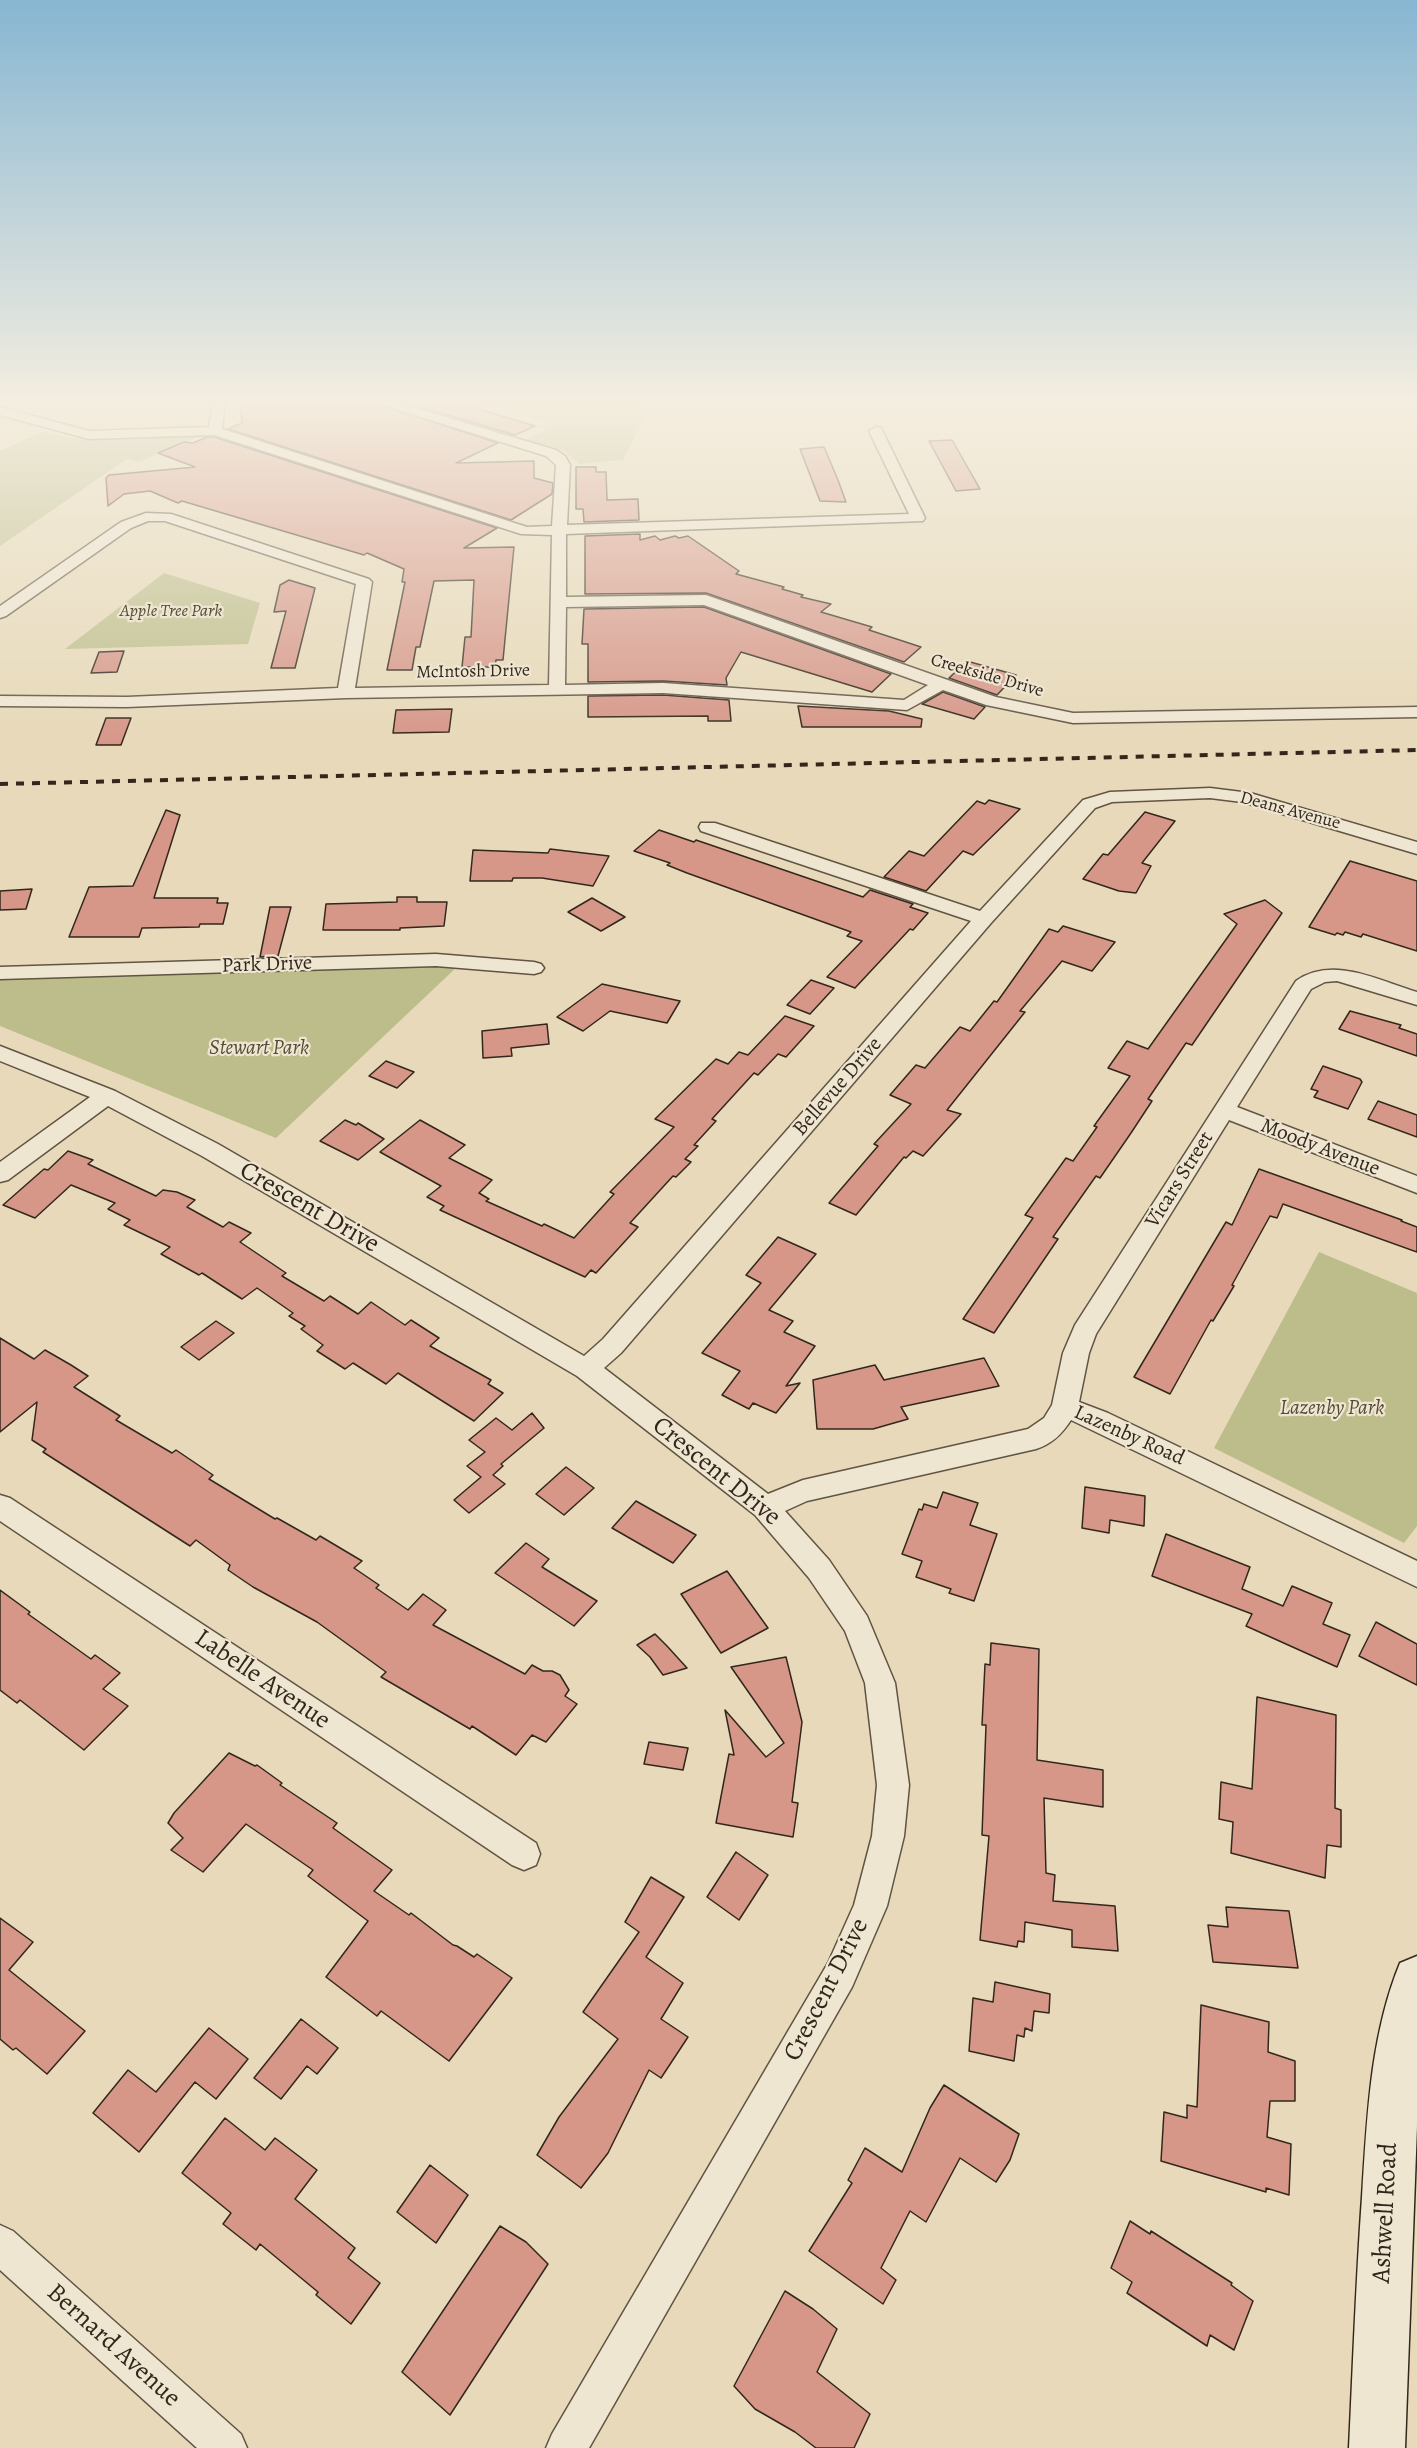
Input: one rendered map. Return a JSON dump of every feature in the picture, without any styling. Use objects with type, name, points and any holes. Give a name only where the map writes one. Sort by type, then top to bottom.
[{"type":"street","points":[[477,515],[526,531],[918,518],[917,515]]},
{"type":"street","points":[[557,690],[560,515]]},
{"type":"street","points":[[0,613],[126,525],[146,517],[166,517],[364,582],[346,693]]},
{"type":"street","name":"Creekside Drive","points":[[559,602],[706,600],[992,701],[1073,718],[1417,712]]},
{"type":"street","name":"McIntosh Drive","points":[[0,701],[127,702],[346,693],[663,688],[907,705],[941,684]]},
{"type":"street","name":"Deans Avenue","points":[[1089,804],[1110,797],[1210,793],[1235,796],[1417,848]]},
{"type":"street","name":"Bellevue Drive","points":[[586,1369],[612,1346],[984,919],[1089,804]]},
{"type":"street","points":[[708,827],[984,919]]},
{"type":"street","name":"Park Drive","points":[[0,973],[436,960],[534,968]]},
{"type":"street","name":"Vicars Street","points":[[1065,1407],[1076,1353],[1084,1332],[1303,985],[1314,977],[1326,974],[1352,977],[1417,999]]},
{"type":"street","name":"Crescent Drive","points":[[0,1053],[107,1096],[210,1150],[586,1369],[765,1507],[819,1569],[857,1624],[880,1683],[893,1785],[888,1836],[870,1906],[840,1975],[566,2448]]},
{"type":"street","points":[[0,1174],[107,1096]]},
{"type":"street","name":"Moody Avenue","points":[[1224,1110],[1417,1185]]},
{"type":"street","name":"Lazenby Road","points":[[765,1507],[803,1491],[1036,1438],[1053,1425],[1065,1407],[1110,1425],[1417,1575]]},
{"type":"street","name":"Labelle Avenue","points":[[0,1506],[524,1854]]},
{"type":"street","name":"Ashwell Road","points":[[1377,2448],[1382,2286],[1392,2112],[1409,2003],[1417,1980]]},
{"type":"street","name":"Bernard Avenue","points":[[0,2244],[227,2448]]},
{"type":"green space","points":[[0,515],[45,515],[0,546]]},
{"type":"green space","name":"Apple Tree Park","points":[[164,573],[260,603],[248,644],[65,649]]},
{"type":"green space","name":"Stewart Park","points":[[459,965],[276,1138],[0,1026],[0,979]]},
{"type":"green space","name":"Lazenby Park","points":[[1319,1252],[1417,1293],[1417,1526],[1404,1543],[1214,1448]]},
{"type":"building","points":[[230,515],[457,515],[497,528],[464,548],[514,547],[503,660],[496,660],[495,667],[462,667],[465,637],[471,637],[474,580],[434,581],[420,647],[416,647],[412,670],[387,670],[405,582],[402,582],[404,569],[367,553],[364,555]]},
{"type":"building","points":[[496,515],[519,515],[511,520]]},
{"type":"building","points":[[583,515],[639,515],[639,520],[584,522]]},
{"type":"building","points":[[640,534],[640,540],[655,536],[660,540],[675,536],[679,538],[688,536],[739,571],[736,574],[784,587],[782,589],[803,595],[801,597],[831,604],[821,612],[872,627],[869,630],[921,647],[904,662],[706,593],[585,594],[585,536]]},
{"type":"building","points":[[289,580],[315,588],[295,668],[271,668],[286,611],[274,612],[280,585]]},
{"type":"building","points":[[704,607],[891,674],[872,692],[741,652],[726,678],[727,685],[663,681],[588,682],[588,644],[582,644],[584,609]]},
{"type":"building","points":[[124,651],[117,672],[91,673],[99,652]]},
{"type":"building","points":[[967,661],[1016,675],[997,695],[949,678]]},
{"type":"building","points":[[943,692],[985,707],[974,719],[922,704]]},
{"type":"building","points":[[663,695],[729,700],[731,721],[708,721],[708,716],[588,717],[588,696]]},
{"type":"building","points":[[798,706],[889,711],[922,719],[921,727],[802,727]]},
{"type":"building","points":[[452,709],[449,732],[393,733],[396,710]]},
{"type":"building","points":[[106,718],[131,718],[121,745],[96,745]]},
{"type":"building","points":[[989,800],[1020,809],[973,855],[963,851],[926,891],[884,877],[909,851],[924,856],[977,801],[985,804]]},
{"type":"building","points":[[166,810],[180,815],[154,898],[218,898],[217,903],[228,903],[223,924],[200,924],[199,927],[142,928],[139,937],[69,937],[89,887],[133,886]]},
{"type":"building","points":[[1145,812],[1175,821],[1142,863],[1151,866],[1136,893],[1119,891],[1083,879],[1103,854],[1108,855]]},
{"type":"building","points":[[659,830],[694,842],[696,840],[863,897],[870,890],[913,904],[910,907],[928,913],[855,988],[827,977],[862,941],[847,936],[851,932],[687,873],[667,865],[670,863],[634,851]]},
{"type":"building","points":[[550,849],[609,856],[593,886],[542,878],[470,881],[473,850],[548,853]]},
{"type":"building","points":[[1350,861],[1417,881],[1417,951],[1363,934],[1361,937],[1345,932],[1343,935],[1337,933],[1335,935],[1309,927]]},
{"type":"building","points":[[32,889],[26,909],[0,910],[0,891]]},
{"type":"building","points":[[397,897],[417,897],[417,902],[447,902],[444,926],[400,928],[400,930],[323,930],[326,904],[397,902]]},
{"type":"building","points":[[592,898],[625,917],[601,931],[568,912]]},
{"type":"building","points":[[1265,900],[1282,913],[1192,1045],[1186,1043],[1148,1099],[1152,1101],[1131,1133],[1100,1178],[1096,1176],[1053,1237],[1058,1239],[994,1333],[963,1319],[1033,1218],[1025,1215],[1066,1158],[1073,1161],[1097,1127],[1094,1126],[1130,1076],[1108,1068],[1127,1041],[1148,1049],[1237,924],[1224,914]]},
{"type":"building","points":[[270,907],[291,907],[278,956],[260,957]]},
{"type":"building","points":[[1063,926],[1115,942],[1092,971],[1062,961],[1020,1011],[1025,1012],[947,1110],[961,1114],[923,1156],[913,1151],[906,1158],[904,1157],[856,1215],[829,1203],[878,1146],[874,1144],[911,1104],[890,1095],[916,1065],[925,1068],[960,1027],[970,1031],[994,1001],[997,1002],[1049,929],[1058,932]]},
{"type":"building","points":[[811,980],[834,988],[810,1014],[787,1005]]},
{"type":"building","points":[[602,984],[680,1001],[667,1023],[610,1011],[583,1031],[557,1017]]},
{"type":"building","points":[[1350,1011],[1401,1025],[1399,1028],[1417,1034],[1417,1056],[1339,1029]]},
{"type":"building","points":[[785,1016],[814,1026],[786,1057],[778,1054],[758,1075],[754,1073],[712,1119],[716,1121],[694,1145],[698,1146],[685,1159],[691,1162],[676,1177],[673,1176],[630,1223],[638,1227],[596,1273],[591,1270],[585,1277],[440,1210],[444,1206],[427,1197],[441,1186],[380,1152],[420,1120],[465,1145],[449,1158],[492,1180],[479,1193],[489,1199],[486,1201],[574,1238],[614,1194],[610,1192],[674,1127],[655,1119],[716,1059],[728,1064],[739,1052],[748,1055]]},
{"type":"building","points":[[547,1024],[549,1044],[511,1048],[512,1056],[483,1058],[482,1031]]},
{"type":"building","points":[[386,1061],[414,1072],[397,1088],[369,1076]]},
{"type":"building","points":[[1323,1066],[1360,1079],[1362,1082],[1348,1109],[1314,1097],[1318,1091],[1311,1089]]},
{"type":"building","points":[[1378,1101],[1417,1115],[1417,1137],[1368,1119]]},
{"type":"building","points":[[345,1120],[356,1125],[358,1123],[384,1139],[358,1160],[320,1141]]},
{"type":"building","points":[[68,1151],[93,1160],[88,1164],[156,1196],[163,1190],[177,1192],[195,1200],[187,1207],[223,1227],[229,1222],[251,1233],[240,1242],[286,1273],[282,1276],[324,1301],[330,1296],[358,1314],[371,1302],[405,1325],[411,1320],[439,1338],[430,1346],[491,1380],[488,1384],[503,1393],[474,1421],[398,1373],[386,1384],[353,1363],[345,1369],[317,1351],[323,1345],[301,1329],[305,1326],[289,1316],[293,1313],[257,1288],[242,1299],[202,1273],[199,1275],[161,1254],[170,1247],[124,1225],[130,1220],[108,1209],[115,1203],[71,1185],[35,1218],[3,1205],[44,1169],[48,1170]]},
{"type":"building","points":[[1259,1169],[1417,1227],[1417,1252],[1283,1204],[1277,1218],[1270,1216],[1232,1285],[1234,1286],[1213,1321],[1211,1320],[1170,1394],[1134,1377],[1226,1222],[1232,1225]]},
{"type":"building","points":[[778,1237],[816,1254],[769,1310],[793,1321],[784,1332],[815,1346],[786,1386],[800,1383],[776,1413],[753,1403],[749,1409],[722,1395],[740,1371],[702,1353],[761,1283],[746,1275]]},
{"type":"building","points":[[216,1321],[234,1333],[199,1360],[181,1347]]},
{"type":"building","points":[[0,1338],[34,1359],[45,1350],[88,1376],[74,1387],[120,1416],[116,1420],[172,1453],[176,1450],[213,1475],[209,1479],[275,1519],[277,1518],[316,1540],[320,1536],[362,1561],[354,1568],[379,1585],[376,1588],[408,1610],[423,1594],[446,1610],[433,1625],[525,1674],[532,1665],[543,1671],[552,1671],[560,1675],[569,1690],[565,1696],[577,1704],[546,1742],[532,1735],[516,1755],[472,1726],[470,1729],[381,1677],[386,1672],[317,1622],[253,1587],[228,1570],[230,1565],[196,1540],[190,1546],[43,1452],[46,1449],[32,1440],[37,1402],[0,1432]]},
{"type":"building","points":[[984,1358],[999,1386],[901,1407],[908,1419],[873,1429],[817,1429],[813,1380],[875,1365],[884,1380]]},
{"type":"building","points":[[532,1413],[544,1428],[501,1464],[503,1466],[493,1475],[505,1484],[469,1513],[454,1500],[481,1477],[467,1466],[485,1452],[469,1440],[496,1418],[512,1430]]},
{"type":"building","points":[[566,1467],[594,1488],[564,1515],[536,1494]]},
{"type":"building","points":[[1085,1487],[1145,1496],[1144,1526],[1110,1520],[1109,1533],[1082,1528]]},
{"type":"building","points":[[943,1492],[978,1503],[970,1525],[997,1534],[974,1601],[949,1593],[951,1589],[916,1577],[922,1561],[902,1554],[919,1509],[922,1510],[924,1504],[937,1508]]},
{"type":"building","points":[[636,1501],[696,1535],[673,1563],[612,1528]]},
{"type":"building","points":[[1166,1534],[1250,1567],[1242,1589],[1283,1606],[1292,1586],[1332,1603],[1323,1624],[1350,1635],[1337,1667],[1246,1626],[1252,1614],[1152,1576]]},
{"type":"building","points":[[526,1543],[549,1559],[542,1567],[597,1601],[574,1626],[495,1573]]},
{"type":"building","points":[[727,1571],[768,1628],[721,1653],[681,1594]]},
{"type":"building","points":[[0,1590],[30,1612],[28,1614],[91,1659],[95,1655],[120,1673],[103,1689],[128,1706],[84,1750],[20,1700],[17,1703],[0,1690]]},
{"type":"building","points":[[1376,1622],[1417,1644],[1417,1685],[1359,1656]]},
{"type":"building","points":[[655,1634],[687,1668],[663,1675],[650,1657],[637,1645]]},
{"type":"building","points":[[991,1643],[1039,1649],[1037,1760],[1103,1770],[1103,1807],[1044,1798],[1046,1873],[1055,1875],[1053,1901],[1115,1906],[1118,1951],[1072,1947],[1072,1930],[1025,1922],[1024,1942],[1018,1941],[1017,1947],[980,1940],[989,1836],[982,1835],[986,1725],[982,1725],[985,1664],[990,1665]]},
{"type":"building","points":[[786,1657],[802,1722],[792,1802],[798,1803],[793,1837],[716,1823],[729,1754],[734,1755],[725,1710],[766,1757],[784,1743],[731,1667]]},
{"type":"building","points":[[1257,1697],[1336,1715],[1335,1808],[1341,1810],[1341,1847],[1327,1845],[1325,1878],[1231,1853],[1233,1822],[1219,1819],[1221,1782],[1252,1789]]},
{"type":"building","points":[[649,1742],[688,1748],[683,1770],[644,1764]]},
{"type":"building","points":[[229,1753],[257,1765],[282,1783],[280,1785],[337,1823],[333,1828],[392,1870],[374,1891],[409,1915],[411,1913],[453,1945],[474,1957],[477,1954],[512,1978],[449,2061],[381,2011],[377,2016],[326,1977],[368,1921],[308,1876],[313,1870],[246,1824],[203,1872],[171,1850],[183,1838],[168,1823],[174,1813]]},
{"type":"building","points":[[736,1852],[768,1875],[739,1920],[707,1897]]},
{"type":"building","points":[[651,1877],[684,1897],[646,1957],[683,1983],[661,2019],[688,2037],[661,2078],[649,2070],[608,2153],[581,2188],[537,2155],[559,2117],[618,2039],[583,2012],[639,1932],[625,1922]]},
{"type":"building","points":[[1226,1907],[1289,1911],[1298,1968],[1213,1962],[1208,1925],[1228,1927]]},
{"type":"building","points":[[0,1918],[33,1942],[9,1970],[85,2031],[47,2074],[16,2048],[13,2050],[0,2039]]},
{"type":"building","points":[[995,1982],[1050,1994],[1049,2013],[1034,2011],[1032,2031],[1025,2028],[1024,2037],[1017,2035],[1014,2061],[969,2051],[973,1998],[993,2002]]},
{"type":"building","points":[[1201,2005],[1269,2022],[1268,2052],[1295,2061],[1295,2101],[1270,2101],[1267,2137],[1291,2144],[1289,2195],[1266,2188],[1266,2192],[1161,2161],[1164,2112],[1187,2118],[1187,2105],[1197,2107]]},
{"type":"building","points":[[301,2019],[338,2048],[317,2074],[307,2066],[281,2099],[254,2078]]},
{"type":"building","points":[[209,2028],[248,2059],[216,2099],[195,2082],[139,2152],[93,2113],[128,2070],[156,2092]]},
{"type":"building","points":[[944,2085],[1019,2134],[1010,2160],[996,2182],[960,2158],[926,2222],[910,2211],[881,2268],[896,2280],[883,2304],[809,2251],[852,2183],[848,2180],[865,2148],[902,2172],[930,2108]]},
{"type":"building","points":[[225,2118],[265,2150],[275,2138],[317,2170],[295,2199],[355,2248],[348,2258],[380,2283],[351,2324],[316,2295],[318,2292],[260,2244],[256,2250],[223,2224],[231,2213],[182,2173]]},
{"type":"building","points":[[430,2165],[468,2195],[436,2243],[397,2212]]},
{"type":"building","points":[[1130,2221],[1150,2234],[1151,2231],[1232,2283],[1231,2285],[1253,2301],[1234,2350],[1210,2335],[1207,2346],[1127,2293],[1132,2282],[1111,2268]]},
{"type":"building","points":[[500,2226],[526,2242],[548,2264],[450,2415],[402,2372]]},
{"type":"building","points":[[785,2291],[813,2309],[837,2329],[817,2372],[870,2414],[854,2448],[816,2448],[795,2432],[755,2409],[734,2386]]},
{"type":"railway","points":[[0,784],[1417,750]]}]
